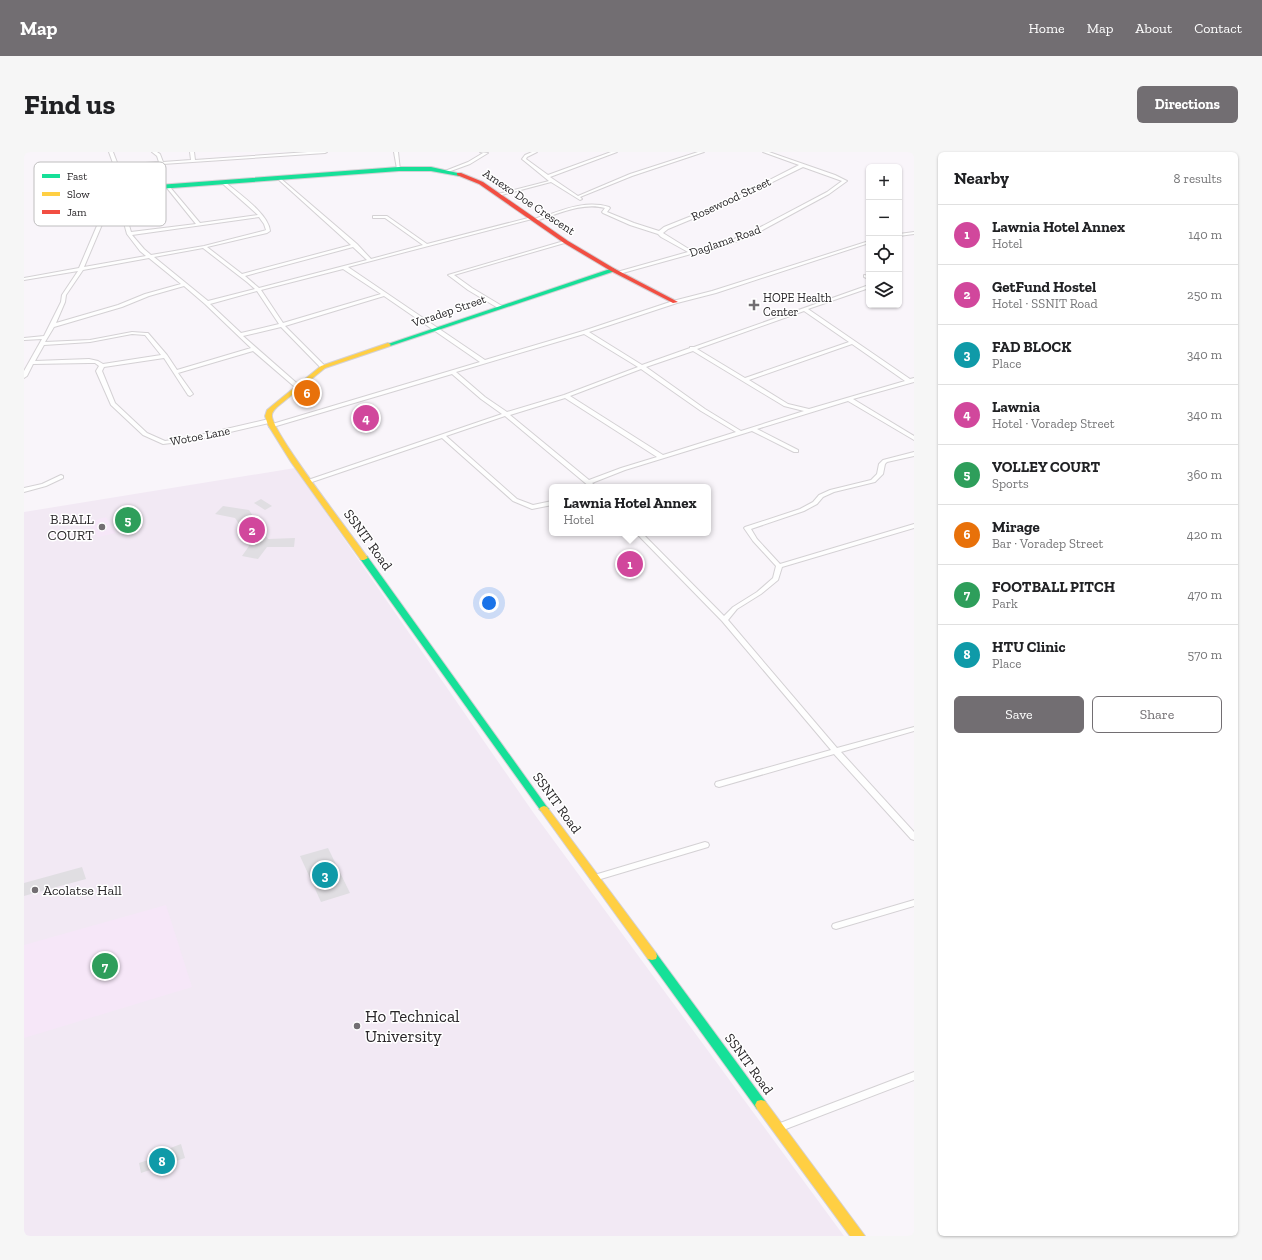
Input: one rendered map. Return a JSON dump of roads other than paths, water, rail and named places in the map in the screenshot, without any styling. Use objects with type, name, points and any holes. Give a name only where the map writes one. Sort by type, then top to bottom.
[{"type":"street","points":[[111,152],[115,162]]},
{"type":"street","points":[[154,152],[159,155],[161,162]]},
{"type":"street","points":[[192,152],[193,161]]},
{"type":"street","points":[[166,163],[257,154],[325,152]]},
{"type":"street","points":[[396,152],[399,169]]},
{"type":"street","points":[[447,170],[469,163],[486,153],[482,152]]},
{"type":"street","points":[[535,152],[526,156],[524,159],[552,181],[589,204],[608,208],[604,212],[660,233],[692,253]]},
{"type":"street","points":[[547,177],[615,152]]},
{"type":"street","points":[[578,197],[631,176],[702,152]]},
{"type":"street","points":[[767,152],[803,165]]},
{"type":"street","name":"Daglama Road","points":[[616,272],[692,253],[736,240],[758,231],[828,193],[845,182],[834,176],[803,165]]},
{"type":"street","name":"Rosewood Street","points":[[660,233],[666,228],[726,204],[803,165]]},
{"type":"street","name":"Amexo Doe Crescent","points":[[168,187],[280,180],[399,169],[447,170],[473,178],[566,242],[616,272],[675,302]]},
{"type":"street","points":[[280,180],[370,260]]},
{"type":"street","points":[[499,195],[552,181]]},
{"type":"street","points":[[24,279],[204,247],[268,230],[267,225],[261,216],[224,183]]},
{"type":"street","points":[[168,187],[199,224]]},
{"type":"street","points":[[206,304],[589,204]]},
{"type":"street","points":[[129,234],[261,216]]},
{"type":"street","points":[[374,217],[386,217],[426,246]]},
{"type":"street","points":[[24,376],[52,326],[63,302],[64,296],[81,269],[100,226]]},
{"type":"street","points":[[127,226],[129,234],[148,256],[206,304],[254,349],[298,387],[270,411],[268,416],[270,424],[453,372],[585,332],[675,302],[714,292],[866,243]]},
{"type":"street","points":[[902,235],[914,233]]},
{"type":"street","points":[[500,306],[470,289],[450,275],[566,242]]},
{"type":"street","points":[[243,275],[354,245]]},
{"type":"street","points":[[204,247],[243,275],[258,290],[282,325],[323,367]]},
{"type":"street","points":[[344,267],[383,295],[435,328],[484,362]]},
{"type":"street","name":"Voradep Street","points":[[298,387],[323,367],[500,306],[616,272]]},
{"type":"street","points":[[52,326],[120,306],[147,295],[184,285]]},
{"type":"street","points":[[310,481],[506,414],[566,396],[692,348],[866,287]]},
{"type":"street","points":[[239,335],[282,325],[383,295]]},
{"type":"street","points":[[806,309],[913,381]]},
{"type":"street","points":[[585,332],[642,367],[703,410],[741,433]]},
{"type":"street","points":[[42,344],[90,341],[139,333],[146,334],[165,356],[190,394]]},
{"type":"street","points":[[24,339],[46,337]]},
{"type":"street","points":[[745,380],[853,342]]},
{"type":"street","points":[[692,348],[786,405],[811,411]]},
{"type":"street","points":[[175,372],[254,349]]},
{"type":"street","points":[[31,363],[89,360],[102,366],[165,356]]},
{"type":"street","name":"Wotoe Lane","points":[[102,366],[99,371],[113,404],[145,434],[164,443],[270,424]]},
{"type":"street","points":[[453,372],[483,398],[506,414],[589,482],[662,457],[884,388],[913,381]]},
{"type":"street","points":[[566,396],[662,457]]},
{"type":"street","points":[[849,400],[913,436]]},
{"type":"street","name":"SSNIT Road","points":[[270,424],[337,521],[594,878],[858,1236]]},
{"type":"street","points":[[753,429],[796,451]]},
{"type":"street","points":[[443,436],[515,500],[532,507],[549,504]]},
{"type":"street","points":[[779,566],[755,540],[747,528],[802,510],[815,503],[821,496],[832,491],[873,481],[880,474],[882,464],[885,461],[914,454]]},
{"type":"street","points":[[24,490],[44,486],[61,477]]},
{"type":"street","points":[[779,566],[914,526]]},
{"type":"street","points":[[642,536],[724,620],[835,750],[914,837]]},
{"type":"street","points":[[724,620],[735,608],[771,584],[776,579],[779,566]]},
{"type":"street","points":[[719,784],[835,750],[914,729]]},
{"type":"street","points":[[594,878],[705,845]]},
{"type":"street","points":[[836,926],[914,903]]},
{"type":"street","points":[[778,1128],[914,1076]]},
{"type":"place","name":"HOPE Health Center","points":[[754,305]]},
{"type":"place","name":"Mirage","points":[[307,393]]},
{"type":"place","name":"Lawnia","points":[[366,418]]},
{"type":"place","name":"VOLLEY COURT","points":[[128,520]]},
{"type":"place","name":"B.BALL COURT","points":[[102,527]]},
{"type":"place","name":"GetFund Hostel","points":[[252,530]]},
{"type":"place","name":"Lawnia Hotel Annex","points":[[630,564]]},
{"type":"place","name":"FAD BLOCK","points":[[325,875]]},
{"type":"place","name":"Acolatse Hall","points":[[35,890]]},
{"type":"place","name":"FOOTBALL PITCH","points":[[105,966]]},
{"type":"place","name":"Ho Technical University","points":[[357,1026]]},
{"type":"place","name":"HTU Clinic","points":[[162,1161]]}]
